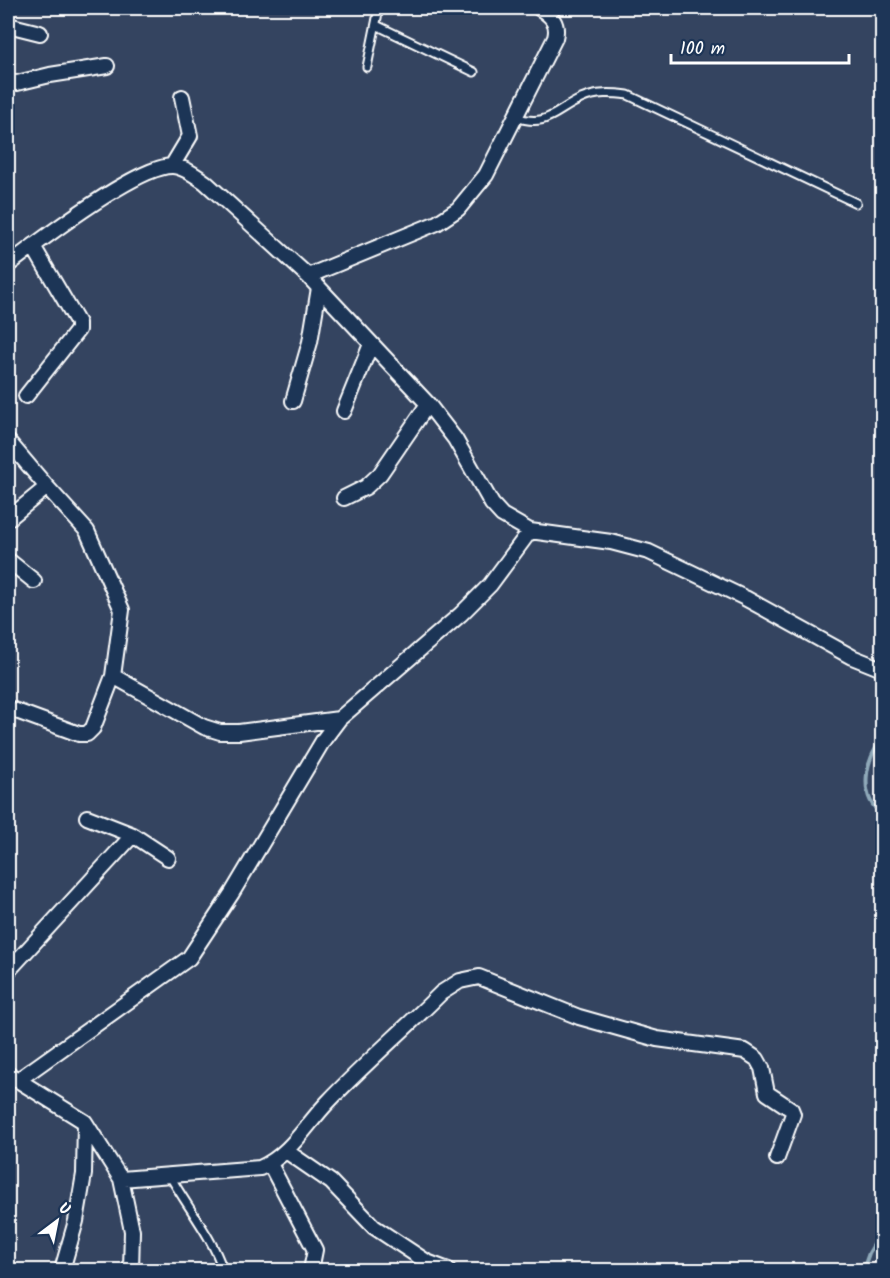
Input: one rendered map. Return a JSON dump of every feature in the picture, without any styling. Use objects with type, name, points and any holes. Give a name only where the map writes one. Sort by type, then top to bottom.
[{"type":"street","points":[[308,276],[437,223],[458,209],[486,175],[555,38],[557,26],[547,10]]},
{"type":"street","points":[[8,24],[40,33]]},
{"type":"street","points":[[8,82],[17,83],[107,66]]},
{"type":"street","points":[[172,166],[190,136],[182,97]]},
{"type":"street","points":[[8,265],[67,220],[147,174],[172,166],[187,171],[205,182],[308,276],[428,404],[455,439],[492,504],[502,515],[530,531],[611,542],[649,552],[745,598],[852,657],[882,669]]},
{"type":"street","points":[[26,396],[78,330],[78,322],[33,246]]},
{"type":"street","points":[[293,401],[310,342],[319,288]]},
{"type":"street","points":[[344,411],[371,344]]},
{"type":"street","points":[[344,498],[366,487],[380,474],[428,404]]},
{"type":"street","points":[[8,441],[87,531],[122,610],[113,676],[93,729],[87,734],[79,734],[8,708]]},
{"type":"street","points":[[8,519],[47,487]]},
{"type":"street","points":[[131,1270],[132,1232],[121,1179],[85,1122],[13,1077],[189,958],[232,893],[324,739],[339,719],[461,614],[490,585],[530,531]]},
{"type":"street","points":[[8,560],[34,581]]},
{"type":"street","points":[[113,676],[204,727],[220,732],[239,732],[339,719]]},
{"type":"street","points":[[87,817],[133,835],[168,858]]},
{"type":"street","points":[[8,971],[133,835]]},
{"type":"street","points":[[121,1179],[235,1172],[270,1164],[286,1150],[327,1103],[441,993],[460,981],[478,977],[579,1017],[657,1039],[733,1048],[751,1055],[757,1059],[762,1068],[767,1094],[791,1109],[793,1114],[777,1158]]},
{"type":"street","points":[[62,1270],[76,1221],[82,1184],[85,1122]]},
{"type":"street","points":[[286,1150],[331,1182],[374,1227],[427,1262],[448,1270]]},
{"type":"street","points":[[270,1164],[315,1250],[311,1270]]},
{"type":"lane","points":[[367,67],[379,8]]},
{"type":"lane","points":[[376,25],[474,72]]},
{"type":"lane","points":[[515,117],[529,122],[541,121],[591,96],[602,93],[628,95],[856,203]]},
{"type":"lane","points":[[170,1176],[185,1205],[210,1240],[223,1270]]},
{"type":"waterway","points":[[882,740],[871,757],[867,778],[869,798],[882,814]]},
{"type":"waterway","points":[[863,1270],[869,1253],[882,1231]]}]
